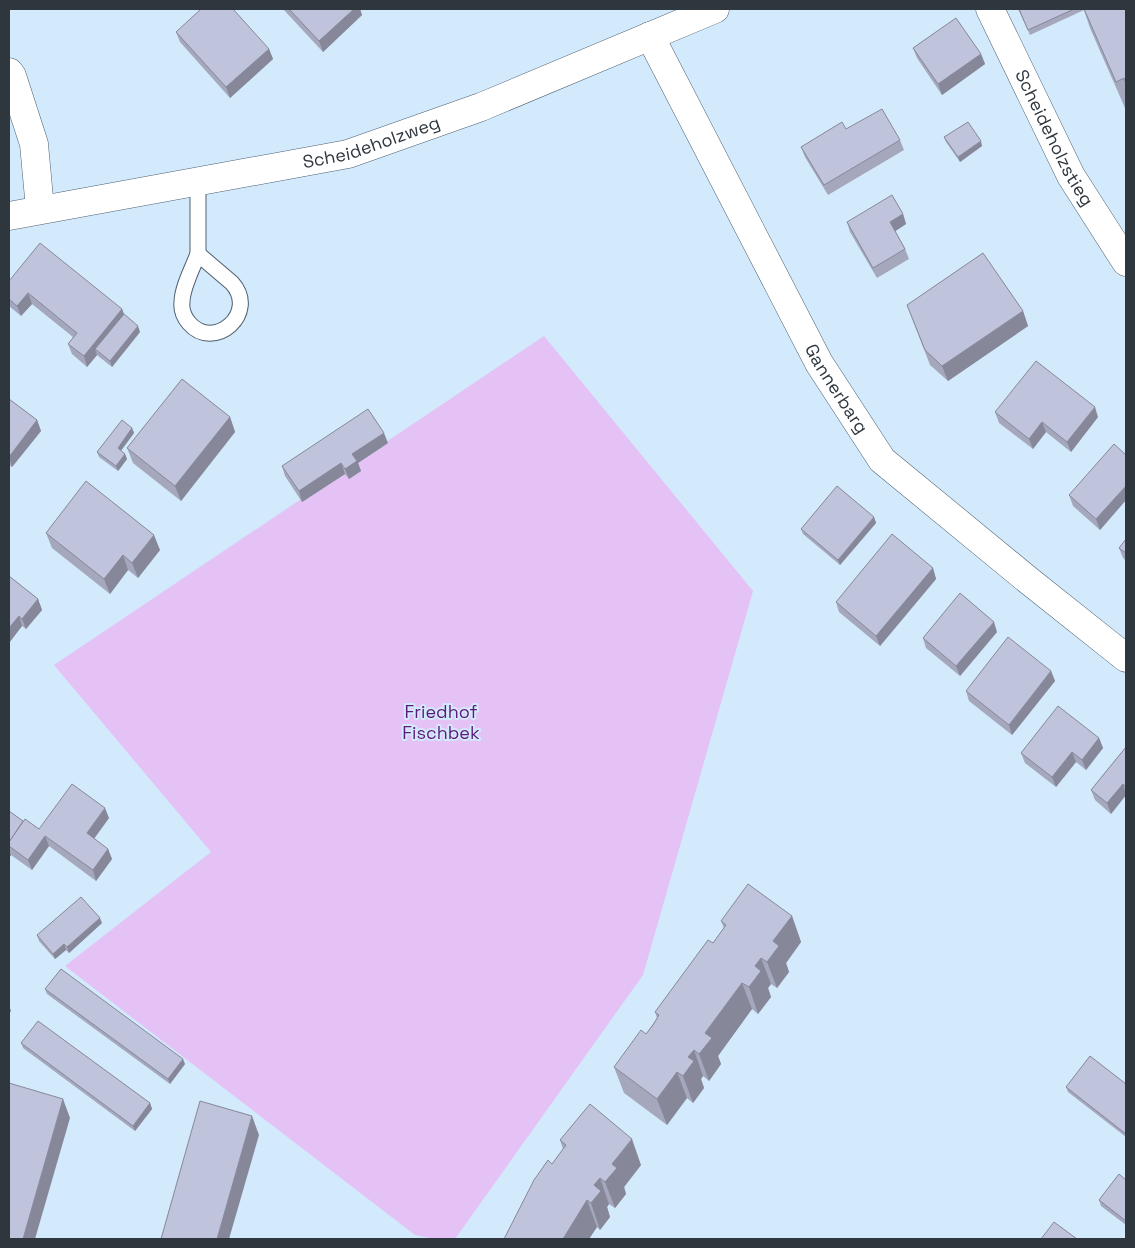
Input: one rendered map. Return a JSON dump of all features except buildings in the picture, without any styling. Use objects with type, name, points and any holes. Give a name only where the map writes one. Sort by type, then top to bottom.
[{"type":"street","name":"Scheideholzweg","points":[[9,216],[348,154],[481,107],[715,9]]},
{"type":"street","name":"Scheideholzstieg","points":[[990,9],[1071,176],[1126,262]]},
{"type":"street","name":"Gannerbarg","points":[[650,36],[818,363],[882,460],[1126,658]]},
{"type":"street","points":[[9,72],[12,76],[34,144],[40,209]]},
{"type":"lane","points":[[198,182],[198,254],[182,298],[182,310],[193,326],[204,332],[217,332],[233,323],[239,312],[240,299],[236,287],[198,254]]},
{"type":"green space","name":"Friedhof Fischbek","points":[[544,336],[753,591],[643,975],[455,1239],[435,1239],[415,1235],[65,966],[211,852],[54,665]]}]
